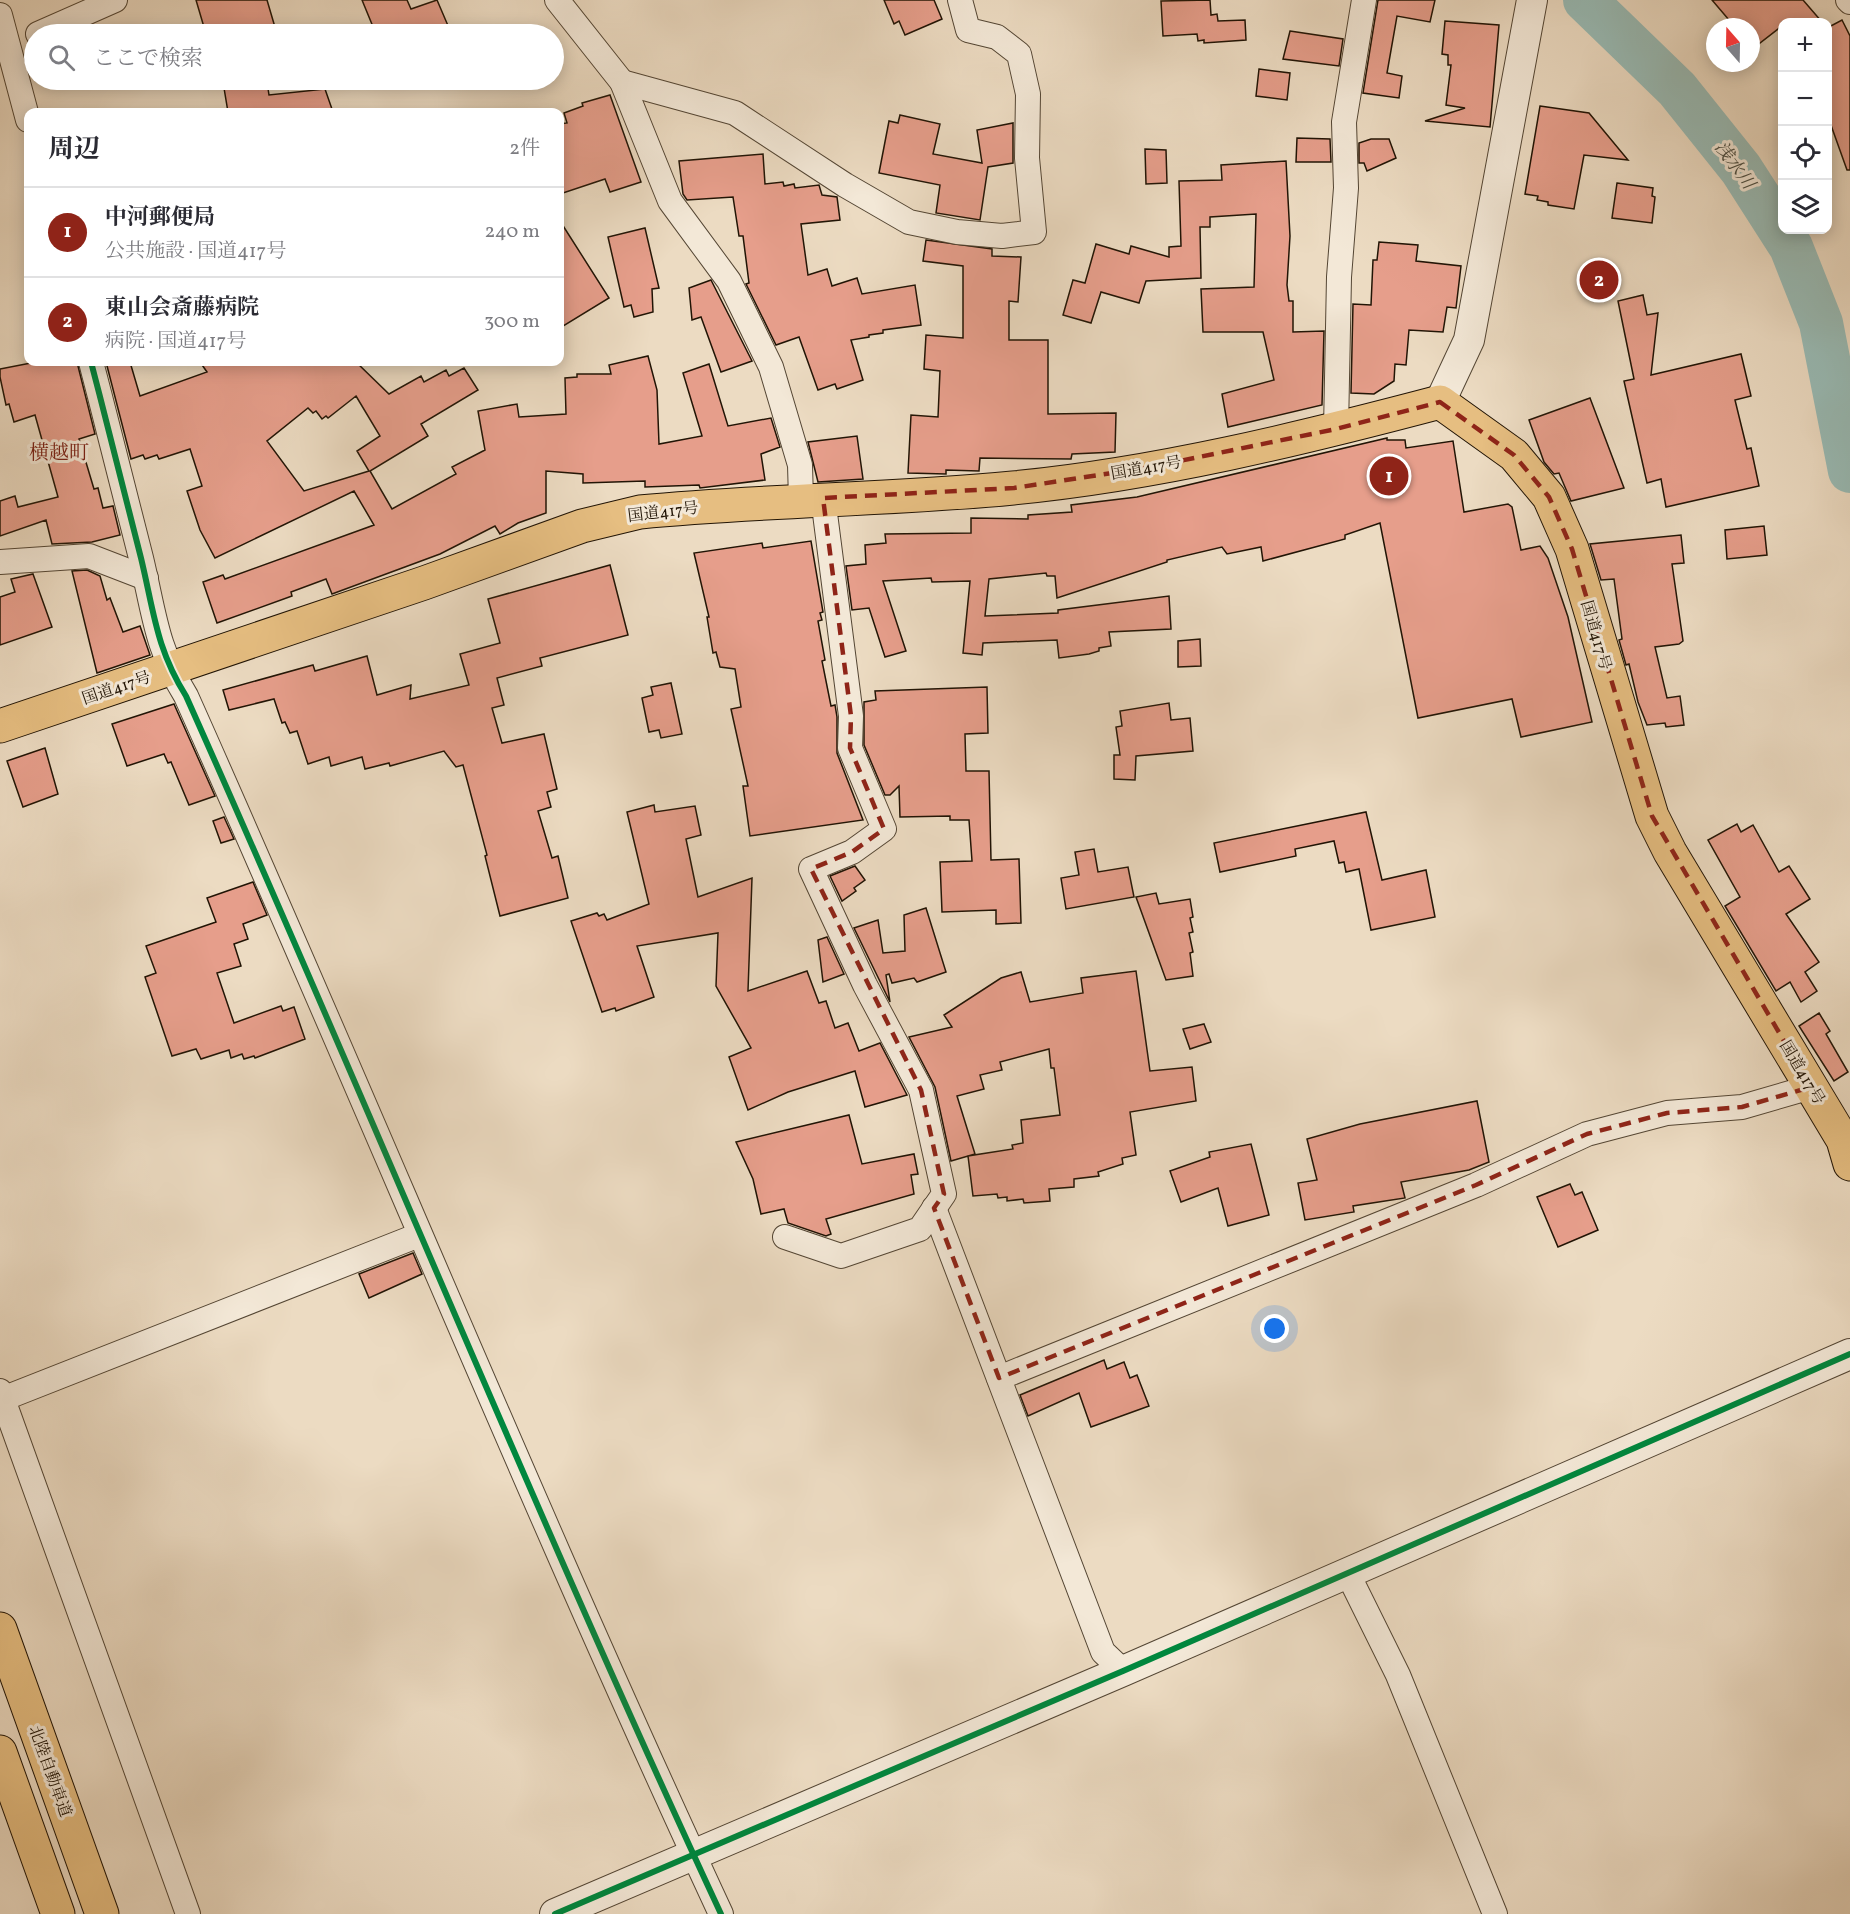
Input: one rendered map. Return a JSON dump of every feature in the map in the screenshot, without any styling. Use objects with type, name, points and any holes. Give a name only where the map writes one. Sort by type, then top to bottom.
[{"type":"highway","name":"国道417号","points":[[0,726],[424,583],[582,526],[640,512],[812,499],[1014,488],[1156,466],[1336,429],[1440,402],[1514,455],[1550,497],[1572,549],[1652,816],[1670,852],[1843,1140],[1850,1164]]},
{"type":"highway","name":"北陸自動車道","points":[[0,1629],[102,1914]]},
{"type":"highway","points":[[0,1752],[58,1914]]},
{"type":"street","points":[[61,24],[116,0]]},
{"type":"street","points":[[557,0],[622,82],[670,201],[729,281],[771,367],[812,499],[850,716],[850,748],[884,829],[852,852],[811,869],[865,985],[921,1090],[944,1194],[921,1229],[841,1256],[785,1237]]},
{"type":"street","points":[[622,82],[735,113],[845,185],[909,222],[957,232],[1002,236],[1034,232],[1028,158],[1028,94],[1019,54],[997,37],[968,30],[960,0]]},
{"type":"street","points":[[1336,429],[1339,277],[1346,188],[1344,122],[1364,0]]},
{"type":"street","points":[[1440,402],[1469,340],[1531,8]]},
{"type":"street","points":[[1,29],[24,37]]},
{"type":"street","points":[[1,29],[24,108]]},
{"type":"street","points":[[92,366],[146,578],[158,639],[169,669],[186,696],[276,899],[419,1235],[721,1914]]},
{"type":"street","points":[[0,562],[88,556],[146,578]]},
{"type":"street","points":[[999,1378],[1476,1185],[1587,1134],[1667,1113],[1742,1107],[1811,1087]]},
{"type":"street","points":[[934,1208],[1103,1652],[1123,1671]]},
{"type":"street","points":[[188,1914],[1,1397],[419,1235]]},
{"type":"street","points":[[555,1914],[1348,1574],[1850,1354]]},
{"type":"street","points":[[1348,1574],[1398,1675],[1495,1914]]},
{"type":"highlighted area","points":[[1440,402],[1514,455],[1549,497],[1572,549],[1652,816],[1811,1087],[1742,1107],[1667,1113],[1587,1134],[1476,1185],[999,1378],[934,1208],[944,1194],[921,1090],[811,869],[852,852],[884,829],[850,748],[851,716],[823,498],[1014,488],[1145,468],[1336,429]]},
{"type":"building","points":[[196,0],[267,0],[274,24],[203,24]]},
{"type":"building","points":[[362,0],[407,0],[411,9],[437,0],[447,24],[372,24]]},
{"type":"building","points":[[884,0],[934,0],[942,19],[905,35],[899,21],[894,24]]},
{"type":"building","points":[[1210,0],[1211,15],[1217,14],[1218,21],[1245,20],[1246,40],[1204,43],[1204,40],[1198,41],[1197,34],[1163,36],[1161,1]]},
{"type":"building","points":[[1378,0],[1435,0],[1430,22],[1397,16],[1387,73],[1402,76],[1399,98],[1363,93]]},
{"type":"building","points":[[1712,0],[1803,0],[1819,18],[1778,18],[1778,29],[1760,43],[1760,18],[1727,18]]},
{"type":"building","points":[[1842,20],[1850,36],[1850,170],[1847,170],[1832,128],[1832,25]]},
{"type":"building","points":[[1445,21],[1499,25],[1490,127],[1425,121],[1465,108],[1446,105],[1451,65],[1448,65],[1448,55],[1442,54]]},
{"type":"building","points":[[1290,31],[1343,39],[1339,66],[1283,59]]},
{"type":"building","points":[[1259,69],[1290,73],[1287,100],[1256,96]]},
{"type":"building","points":[[224,90],[268,90],[269,95],[325,90],[332,108],[227,108]]},
{"type":"building","points":[[610,95],[641,182],[610,192],[605,179],[564,193],[564,123],[567,123],[564,113],[583,106],[582,103]]},
{"type":"building","points":[[1540,106],[1589,113],[1628,160],[1584,155],[1574,209],[1548,205],[1548,202],[1537,200],[1538,196],[1525,194]]},
{"type":"building","points":[[900,115],[940,124],[933,154],[982,163],[977,130],[1013,123],[1013,163],[988,167],[980,220],[936,213],[940,185],[879,173],[889,121],[898,123]]},
{"type":"building","points":[[1297,138],[1330,139],[1331,162],[1296,162]]},
{"type":"building","points":[[1371,139],[1389,139],[1396,158],[1367,171],[1364,163],[1359,163],[1359,143]]},
{"type":"building","points":[[1145,149],[1166,150],[1167,183],[1146,184]]},
{"type":"building","points":[[763,154],[765,184],[783,182],[784,186],[794,184],[795,188],[819,185],[822,195],[837,197],[840,220],[801,224],[808,275],[827,269],[832,286],[857,278],[862,294],[915,285],[921,325],[883,330],[883,333],[851,340],[863,380],[837,389],[835,384],[818,390],[799,337],[776,345],[746,284],[749,283],[743,236],[739,236],[733,197],[687,200],[683,194],[679,161]]},
{"type":"building","points":[[1286,161],[1290,236],[1287,285],[1289,301],[1293,301],[1293,332],[1324,331],[1322,405],[1228,427],[1222,394],[1274,380],[1263,332],[1203,332],[1201,289],[1254,287],[1256,214],[1210,217],[1210,227],[1200,227],[1201,278],[1146,281],[1139,303],[1101,292],[1091,323],[1063,315],[1073,280],[1085,283],[1096,244],[1129,254],[1131,246],[1169,257],[1169,247],[1181,246],[1179,181],[1222,180],[1221,165]]},
{"type":"building","points":[[1617,183],[1653,188],[1652,196],[1655,197],[1652,223],[1612,218]]},
{"type":"building","points":[[564,227],[609,298],[564,326]]},
{"type":"building","points":[[645,228],[659,288],[652,289],[653,312],[634,317],[631,305],[624,307],[608,237]]},
{"type":"building","points":[[926,240],[992,249],[992,256],[1021,257],[1018,302],[1009,301],[1009,340],[1048,340],[1048,414],[1116,413],[1115,452],[1072,454],[1071,459],[980,458],[979,471],[946,470],[946,474],[908,473],[911,415],[938,417],[940,371],[924,369],[926,335],[963,338],[963,266],[923,261]]},
{"type":"building","points":[[1379,242],[1418,245],[1416,261],[1461,266],[1456,308],[1447,307],[1443,332],[1409,330],[1406,365],[1395,364],[1394,381],[1374,394],[1351,393],[1353,304],[1371,305],[1373,260],[1377,260]]},
{"type":"building","points":[[711,280],[752,361],[721,372],[701,317],[692,320],[689,288]]},
{"type":"building","points":[[1643,295],[1647,315],[1658,313],[1651,375],[1741,354],[1751,396],[1735,400],[1747,449],[1751,448],[1759,486],[1666,507],[1661,479],[1647,483],[1624,381],[1634,379],[1618,301]]},
{"type":"building","points":[[648,356],[657,390],[659,444],[702,436],[683,373],[709,364],[728,426],[771,418],[780,447],[761,454],[765,480],[700,488],[699,485],[645,487],[645,481],[583,483],[583,474],[546,471],[546,513],[518,523],[500,534],[495,526],[440,554],[332,594],[326,579],[291,592],[292,596],[217,623],[203,582],[223,575],[225,579],[374,525],[354,491],[215,558],[200,530],[187,491],[202,486],[190,449],[159,459],[157,455],[145,459],[143,455],[131,459],[107,366],[131,366],[140,396],[207,372],[203,366],[360,366],[389,394],[421,376],[424,382],[446,370],[449,376],[464,368],[478,390],[421,424],[428,436],[370,471],[392,509],[456,474],[452,467],[485,450],[478,411],[517,404],[519,417],[566,414],[565,378],[577,377],[577,374],[611,374],[609,365]],"holes":[[[356,396],[380,436],[357,451],[369,471],[304,491],[267,441],[308,408],[313,413],[316,411],[322,419],[326,416],[328,418]]]},
{"type":"building","points":[[24,364],[78,366],[95,434],[79,439],[94,489],[98,488],[103,508],[113,506],[120,535],[92,542],[52,544],[46,520],[0,536],[0,501],[15,496],[18,507],[58,497],[35,415],[14,422],[9,404],[6,405],[0,369]]},
{"type":"building","points":[[1590,398],[1624,488],[1571,501],[1559,473],[1554,474],[1544,462],[1529,420]]},
{"type":"building","points":[[857,436],[863,479],[818,482],[808,442]]},
{"type":"building","points":[[1387,438],[1387,440],[1405,440],[1406,448],[1453,441],[1464,512],[1508,504],[1512,507],[1521,550],[1540,546],[1548,558],[1568,617],[1592,722],[1521,737],[1512,699],[1418,718],[1380,523],[1345,535],[1345,539],[1263,561],[1261,547],[1227,554],[1222,547],[1167,560],[1167,562],[1057,598],[1055,576],[1047,576],[1046,573],[989,579],[985,616],[1058,613],[1058,610],[1169,596],[1171,629],[1109,632],[1111,646],[1099,648],[1099,651],[1089,654],[1059,658],[1057,640],[983,643],[982,655],[963,653],[970,581],[932,582],[931,578],[883,581],[906,651],[885,657],[869,608],[852,610],[846,566],[866,564],[865,545],[886,543],[885,534],[971,533],[971,518],[1028,519],[1028,515],[1072,512],[1071,505],[1137,497]]},
{"type":"building","points":[[1764,526],[1767,555],[1727,559],[1725,530]]},
{"type":"building","points":[[1681,535],[1684,563],[1672,564],[1683,641],[1679,644],[1655,647],[1667,698],[1680,696],[1684,725],[1666,727],[1665,723],[1647,725],[1638,702],[1629,664],[1626,665],[1619,640],[1622,639],[1614,579],[1601,580],[1590,544]]},
{"type":"building","points":[[811,541],[823,612],[820,613],[822,620],[818,621],[825,660],[822,661],[831,706],[835,705],[837,717],[837,753],[863,820],[750,836],[743,786],[748,786],[731,709],[741,707],[735,669],[720,667],[716,652],[713,653],[707,617],[709,617],[694,553],[762,543],[763,548]]},
{"type":"building","points":[[610,565],[628,635],[540,658],[542,666],[497,678],[504,705],[492,708],[502,743],[544,734],[557,789],[547,792],[551,807],[538,811],[552,858],[558,856],[568,898],[500,916],[485,856],[487,855],[463,765],[456,767],[444,751],[390,766],[389,763],[365,769],[362,757],[331,766],[329,757],[308,764],[297,731],[290,733],[285,722],[282,723],[274,699],[229,710],[223,690],[313,665],[315,671],[367,656],[377,695],[411,685],[410,699],[469,685],[460,654],[500,643],[488,599]]},
{"type":"building","points":[[87,570],[100,576],[107,600],[110,598],[123,632],[140,626],[150,655],[97,673],[72,571]]},
{"type":"building","points":[[33,574],[52,627],[0,645],[0,597],[15,592],[11,579]]},
{"type":"building","points":[[1200,639],[1201,666],[1178,667],[1178,641]]},
{"type":"building","points":[[671,683],[682,734],[661,738],[659,730],[649,732],[642,698],[653,695],[651,687]]},
{"type":"building","points":[[987,687],[988,733],[965,734],[966,771],[989,771],[991,860],[1019,859],[1021,923],[996,924],[996,910],[942,912],[940,862],[972,861],[969,820],[950,820],[950,816],[900,817],[899,786],[890,795],[885,795],[864,745],[864,702],[876,700],[875,691]]},
{"type":"building","points":[[1169,703],[1171,720],[1190,718],[1193,751],[1136,756],[1135,780],[1114,779],[1114,755],[1120,755],[1116,727],[1122,726],[1120,711]]},
{"type":"building","points":[[174,704],[215,796],[189,805],[171,762],[168,763],[164,754],[127,766],[112,724]]},
{"type":"building","points":[[45,748],[58,794],[23,807],[7,761]]},
{"type":"building","points":[[654,805],[655,812],[695,806],[701,835],[686,839],[698,897],[752,878],[748,991],[807,971],[819,1003],[826,1001],[835,1028],[848,1023],[859,1051],[880,1043],[907,1095],[865,1107],[855,1071],[788,1092],[748,1110],[729,1057],[751,1048],[716,986],[718,933],[637,946],[654,997],[616,1011],[615,1008],[602,1012],[571,921],[597,913],[599,916],[604,914],[607,920],[649,904],[627,812]]},
{"type":"building","points":[[1366,812],[1382,880],[1426,870],[1435,917],[1371,930],[1359,869],[1346,872],[1344,862],[1339,863],[1334,841],[1295,849],[1296,856],[1220,872],[1214,843]]},
{"type":"building","points":[[224,817],[234,839],[221,843],[213,821]]},
{"type":"building","points":[[1737,824],[1741,832],[1753,825],[1779,872],[1789,866],[1810,899],[1786,914],[1819,962],[1805,972],[1817,991],[1801,1002],[1790,982],[1776,991],[1725,906],[1740,897],[1708,840]]},
{"type":"building","points":[[1094,849],[1098,872],[1128,867],[1134,897],[1066,909],[1061,878],[1079,875],[1075,852]]},
{"type":"building","points":[[855,866],[865,880],[854,888],[856,891],[842,901],[830,876]]},
{"type":"building","points":[[253,882],[267,915],[243,924],[248,939],[234,944],[241,966],[217,973],[234,1023],[281,1006],[283,1011],[294,1007],[305,1039],[255,1058],[254,1056],[244,1059],[242,1054],[231,1058],[229,1050],[201,1059],[196,1049],[172,1056],[145,977],[156,973],[146,946],[216,922],[207,898]]},
{"type":"building","points":[[1156,893],[1159,904],[1190,899],[1193,932],[1189,933],[1193,952],[1190,953],[1193,976],[1166,980],[1136,897]]},
{"type":"building","points":[[926,908],[946,972],[917,982],[914,978],[892,983],[889,974],[886,975],[890,1002],[854,928],[878,920],[883,953],[905,951],[904,915]]},
{"type":"building","points":[[827,937],[844,974],[823,982],[818,940]]},
{"type":"building","points":[[1136,971],[1150,1071],[1192,1067],[1196,1101],[1130,1112],[1136,1155],[1122,1158],[1123,1164],[1098,1172],[1099,1176],[1074,1179],[1074,1187],[1049,1189],[1050,1201],[1024,1203],[1023,1199],[1007,1201],[1007,1197],[998,1198],[997,1194],[973,1196],[968,1156],[951,1161],[935,1087],[909,1037],[952,1027],[944,1015],[1001,978],[1021,972],[1030,1002],[1083,993],[1081,978]],"holes":[[[1049,1049],[1051,1068],[1054,1068],[1060,1115],[1021,1120],[1023,1143],[1012,1145],[1013,1149],[968,1156],[975,1154],[957,1096],[984,1089],[980,1075],[1002,1070],[1000,1062]]]},
{"type":"building","points":[[1819,1013],[1830,1031],[1826,1034],[1848,1072],[1834,1081],[1799,1026]]},
{"type":"building","points":[[1204,1024],[1211,1042],[1190,1049],[1183,1029]]},
{"type":"building","points":[[1477,1101],[1489,1162],[1469,1170],[1401,1182],[1405,1198],[1353,1206],[1354,1212],[1305,1220],[1298,1183],[1317,1180],[1307,1139],[1360,1124]]},
{"type":"building","points":[[849,1115],[862,1164],[914,1154],[918,1174],[911,1175],[914,1194],[826,1219],[831,1234],[826,1236],[788,1223],[784,1209],[761,1214],[753,1179],[736,1142]]},
{"type":"building","points":[[1251,1144],[1269,1215],[1228,1226],[1218,1188],[1181,1202],[1170,1171],[1210,1157],[1209,1152]]},
{"type":"building","points":[[1570,1184],[1575,1195],[1582,1192],[1598,1230],[1558,1247],[1537,1197]]},
{"type":"building","points":[[413,1253],[422,1274],[369,1298],[359,1274]]},
{"type":"building","points":[[1104,1360],[1107,1369],[1124,1362],[1130,1378],[1137,1375],[1149,1406],[1091,1427],[1079,1393],[1028,1416],[1020,1395]]},
{"type":"waterway","name":"浅水川","points":[[1585,0],[1677,89],[1741,169],[1791,247],[1821,323],[1850,471]]},
{"type":"cycle path","points":[[92,366],[157,629],[168,662],[186,696],[253,848],[584,1611],[721,1914]]},
{"type":"cycle path","points":[[555,1914],[1123,1671],[1850,1354]]},
{"type":"place","name":"東山会斎藤病院","points":[[1599,280]]},
{"type":"place","name":"中河郵便局","points":[[1389,476]]},
{"type":"district","name":"横越町","points":[[59,452]]}]
